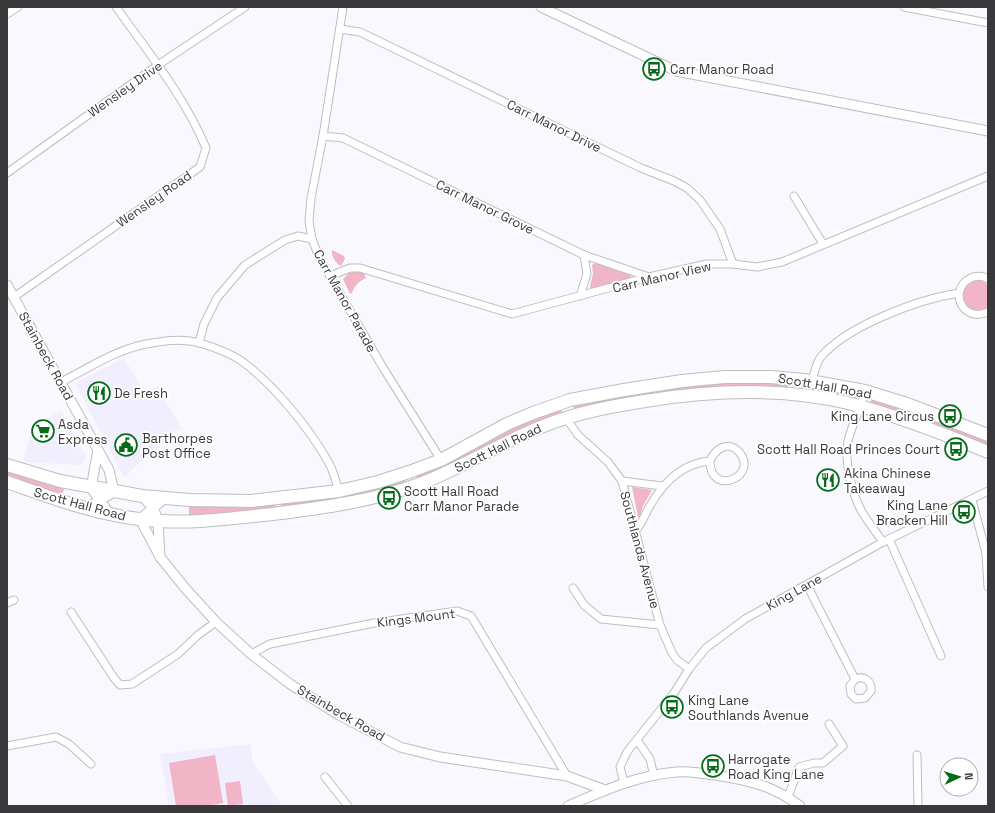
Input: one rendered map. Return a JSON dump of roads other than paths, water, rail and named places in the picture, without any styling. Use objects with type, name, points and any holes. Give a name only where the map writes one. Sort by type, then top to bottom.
[{"type":"highway","name":"Scott Hall Road","points":[[7,465],[60,481],[91,488],[142,496],[190,500],[251,501],[339,491],[378,482],[441,460],[507,424],[570,400],[674,382],[724,378],[771,377],[812,381],[865,391],[910,405],[988,434]]},
{"type":"highway","name":"Scott Hall Road","points":[[7,482],[86,508],[140,520],[196,522],[315,509],[382,496],[418,485],[446,474],[516,436],[566,418],[626,404],[680,396],[725,392],[767,392],[802,395],[846,402],[932,429],[988,452]]},
{"type":"street","points":[[7,14],[18,7]]},
{"type":"street","name":"Wensley Road","points":[[14,297],[200,167],[206,148],[202,136],[186,107],[158,65],[116,7]]},
{"type":"street","name":"Wensley Drive","points":[[7,173],[158,65],[245,7]]},
{"type":"street","name":"Carr Manor Parade","points":[[343,7],[323,136],[311,198],[309,221],[312,238],[318,257],[382,366],[441,460]]},
{"type":"street","points":[[541,7],[676,72],[988,131]]},
{"type":"street","points":[[904,7],[988,23]]},
{"type":"street","name":"Carr Manor Drive","points":[[340,29],[360,32],[641,168],[674,181],[687,188],[700,200],[720,229],[733,264]]},
{"type":"street","name":"Carr Manor Grove","points":[[323,136],[343,138],[584,255],[649,277]]},
{"type":"street","name":"Carr Manor View","points":[[330,276],[350,268],[360,268],[512,314],[649,277],[707,264],[733,264],[757,267],[782,262],[988,176]]},
{"type":"street","points":[[794,196],[823,244]]},
{"type":"street","points":[[199,343],[204,324],[217,298],[245,265],[284,240],[298,236],[312,238]]},
{"type":"street","points":[[580,296],[588,274],[584,255]]},
{"type":"street","points":[[988,279],[977,276],[967,280],[961,286],[959,293],[960,303],[964,309],[972,314],[981,315],[988,312]]},
{"type":"street","name":"Stainbeck Road","points":[[7,285],[98,450],[108,470],[114,492]]},
{"type":"street","points":[[812,381],[819,359],[844,337],[874,320],[940,296],[959,293]]},
{"type":"street","points":[[61,382],[124,350],[151,343],[173,340],[199,343],[219,350],[239,359],[270,385],[315,441],[331,466],[339,491]]},
{"type":"street","points":[[865,391],[848,441],[848,475],[862,511],[886,540],[941,656]]},
{"type":"street","name":"Southlands Avenue","points":[[566,418],[578,435],[608,462],[622,481],[660,625],[672,653],[677,660],[689,670]]},
{"type":"street","points":[[731,447],[741,454],[744,462],[743,468],[738,477],[726,481],[718,479],[714,476],[710,467],[710,461],[713,453],[718,449],[731,447]]},
{"type":"street","points":[[98,450],[91,488],[110,513]]},
{"type":"street","points":[[635,531],[641,525],[650,505],[662,486],[692,464],[710,461]]},
{"type":"street","points":[[622,481],[662,486]]},
{"type":"street","points":[[86,508],[114,492]]},
{"type":"street","name":"King Lane","points":[[624,783],[620,766],[627,752],[674,693],[706,648],[745,620],[886,540],[988,492]]},
{"type":"street","points":[[142,496],[154,509],[158,521],[160,557]]},
{"type":"street","points":[[140,520],[165,498]]},
{"type":"street","points":[[972,500],[987,555],[988,587]]},
{"type":"street","name":"Stainbeck Road","points":[[140,520],[160,557],[216,622],[251,654],[290,684],[339,715],[400,747],[440,757],[567,776],[606,790]]},
{"type":"street","points":[[807,585],[855,679]]},
{"type":"street","points":[[573,588],[584,605],[601,619],[660,625]]},
{"type":"street","name":"Kings Mount","points":[[251,654],[270,644],[374,623],[458,611],[471,616],[567,776]]},
{"type":"street","points":[[71,612],[120,685],[132,684],[178,654],[198,634],[216,622]]},
{"type":"street","points":[[788,797],[800,767],[814,763],[823,763],[843,746],[829,724]]},
{"type":"street","points":[[7,746],[56,738],[69,744],[91,764]]},
{"type":"street","points":[[637,740],[650,759],[654,776]]},
{"type":"street","points":[[917,755],[918,806]]},
{"type":"street","points":[[568,806],[624,783],[676,772],[687,772],[748,781],[771,788],[788,797],[800,806]]},
{"type":"street","points":[[324,777],[348,806]]},
{"type":"place","name":"Carr Manor Road","points":[[654,69]]},
{"type":"place","name":"De Fresh","points":[[99,393]]},
{"type":"place","name":"King Lane Circus","points":[[950,416]]},
{"type":"place","name":"Asda Express","points":[[43,431]]},
{"type":"place","name":"Barthorpes Post Office","points":[[126,445]]},
{"type":"place","name":"Scott Hall Road Princes Court","points":[[956,449]]},
{"type":"place","name":"Akina Chinese Takeaway","points":[[828,480]]},
{"type":"place","name":"Scott Hall Road Carr Manor Parade","points":[[389,498]]},
{"type":"place","name":"King Lane Bracken Hill","points":[[964,512]]},
{"type":"place","name":"King Lane Southlands Avenue","points":[[672,707]]},
{"type":"place","name":"Harrogate Road King Lane","points":[[713,766]]}]
